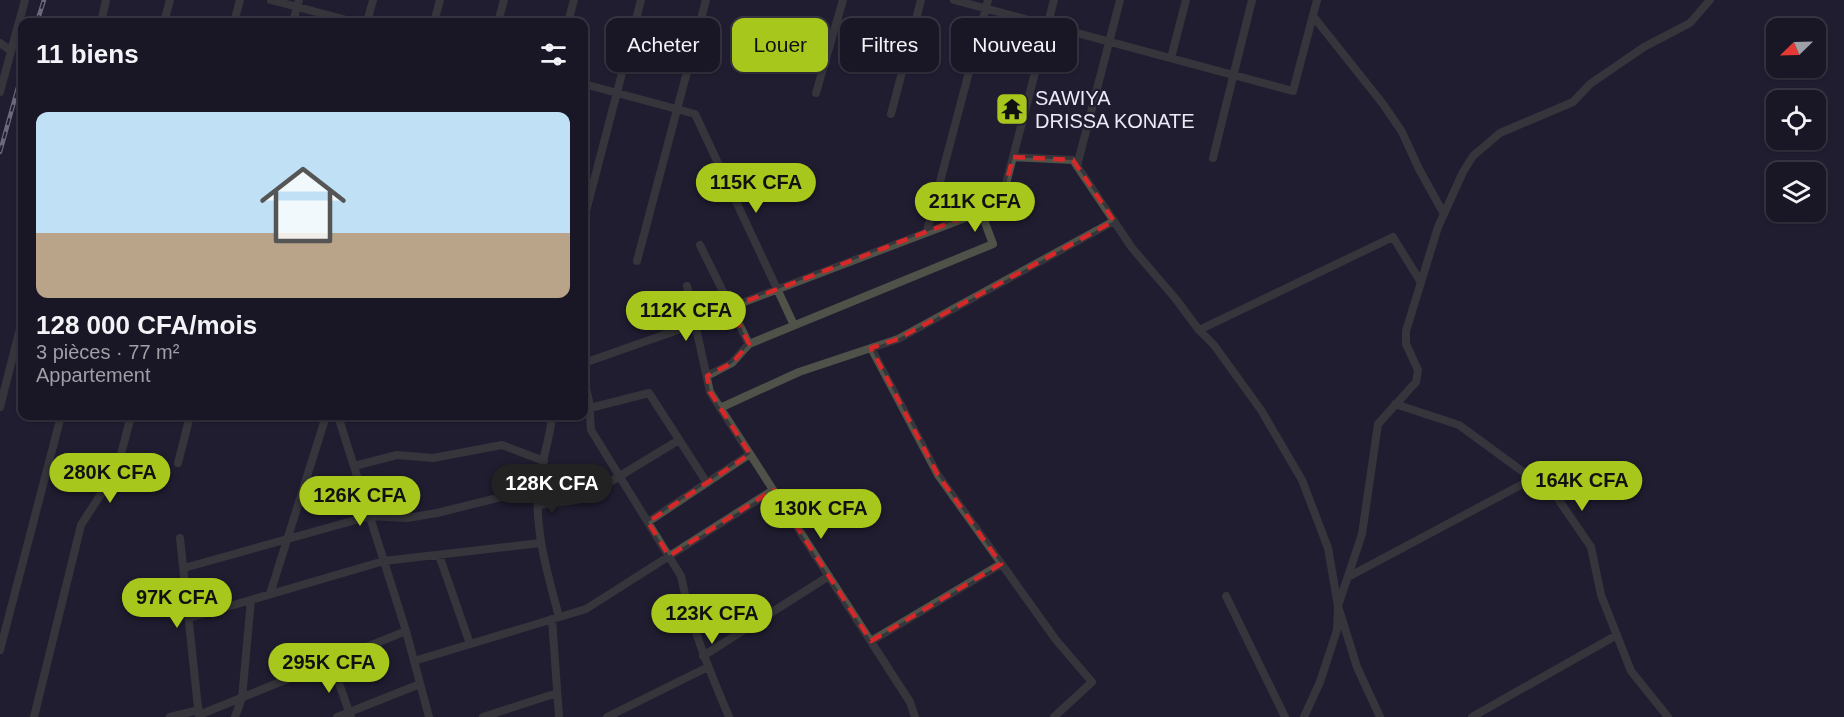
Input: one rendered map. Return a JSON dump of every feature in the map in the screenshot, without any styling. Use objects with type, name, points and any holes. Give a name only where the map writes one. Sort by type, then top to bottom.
[{"type":"street","points":[[20,18],[25,0]]},
{"type":"street","points":[[102,18],[106,0]]},
{"type":"street","points":[[165,18],[170,0]]},
{"type":"street","points":[[235,18],[240,0]]},
{"type":"street","points":[[271,0],[298,4],[342,18]]},
{"type":"street","points":[[368,18],[373,0]]},
{"type":"street","points":[[435,18],[440,0]]},
{"type":"street","points":[[499,18],[504,0]]},
{"type":"street","points":[[569,18],[574,0]]},
{"type":"street","points":[[588,204],[641,0]]},
{"type":"street","points":[[637,261],[706,0]]},
{"type":"street","points":[[816,93],[843,0]]},
{"type":"street","points":[[891,114],[921,0]]},
{"type":"street","points":[[954,0],[987,4],[1027,18]]},
{"type":"street","points":[[1049,18],[1054,0]]},
{"type":"street","points":[[1077,166],[1120,0]]},
{"type":"street","points":[[1171,58],[1186,0]]},
{"type":"street","points":[[1213,158],[1252,0]]},
{"type":"street","points":[[1077,33],[1293,91],[1317,0]]},
{"type":"street","points":[[1304,717],[1320,682],[1338,630],[1338,606],[1362,534],[1378,424],[1416,382],[1418,370],[1406,344],[1406,331],[1438,227],[1463,172],[1473,156],[1500,133],[1574,102],[1590,84],[1644,47],[1690,23],[1710,0]]},
{"type":"street","points":[[927,231],[987,4]]},
{"type":"street","points":[[1313,16],[1383,104],[1402,132],[1444,214]]},
{"type":"street","points":[[0,92],[18,26]]},
{"type":"street","points":[[0,43],[11,51]]},
{"type":"street","points":[[731,307],[1001,203],[1035,72]]},
{"type":"street","points":[[588,85],[695,114],[794,325]]},
{"type":"street","points":[[1013,157],[1073,160],[1132,248],[1214,345],[1261,410],[1302,480],[1328,549],[1338,606],[1358,667],[1380,717]]},
{"type":"street","points":[[707,376],[732,363],[749,344],[993,244],[981,212]]},
{"type":"street","points":[[720,408],[800,372],[898,339],[1114,221]]},
{"type":"street","points":[[1199,330],[1393,237],[1420,281]]},
{"type":"street","points":[[700,245],[749,344]]},
{"type":"street","points":[[687,286],[710,392],[910,702],[915,717]]},
{"type":"street","points":[[588,362],[695,324]]},
{"type":"street","points":[[0,406],[18,336]]},
{"type":"street","points":[[871,348],[938,475],[1056,640],[1092,682],[1053,717]]},
{"type":"street","points":[[590,408],[649,393],[707,483]]},
{"type":"street","points":[[588,399],[591,430],[681,576],[703,656],[729,717]]},
{"type":"street","points":[[1395,404],[1459,424],[1556,496],[1592,546],[1601,595],[1631,671],[1668,717]]},
{"type":"street","points":[[0,650],[60,420]]},
{"type":"street","points":[[34,717],[81,525],[117,469],[130,420]]},
{"type":"street","points":[[178,463],[189,420]]},
{"type":"street","points":[[270,594],[325,420]]},
{"type":"street","points":[[339,420],[406,631],[429,717]]},
{"type":"street","points":[[552,420],[538,488],[540,543],[555,618],[559,717]]},
{"type":"street","points":[[539,505],[582,499],[679,440]]},
{"type":"street","points":[[354,466],[397,455],[433,459],[502,445],[544,461]]},
{"type":"street","points":[[648,522],[750,454]]},
{"type":"street","points":[[1348,577],[1532,479]]},
{"type":"street","points":[[184,568],[370,516],[417,517],[538,488]]},
{"type":"street","points":[[414,662],[586,609],[773,490]]},
{"type":"street","points":[[180,538],[199,714]]},
{"type":"street","points":[[189,618],[384,561],[540,543]]},
{"type":"street","points":[[440,555],[470,644]]},
{"type":"street","points":[[871,642],[1002,564]]},
{"type":"street","points":[[703,656],[829,576]]},
{"type":"street","points":[[1226,596],[1285,717]]},
{"type":"street","points":[[235,717],[242,698],[251,600]]},
{"type":"street","points":[[170,717],[199,714],[406,631]]},
{"type":"street","points":[[1472,717],[1617,635]]},
{"type":"street","points":[[331,662],[350,715]]},
{"type":"street","points":[[607,717],[624,713],[708,668]]},
{"type":"street","points":[[337,717],[350,715],[420,684]]},
{"type":"street","points":[[483,717],[557,693]]},
{"type":"highlighted area","points":[[1013,157],[1073,160],[1114,221],[898,339],[871,348],[938,475],[1001,564],[871,641],[773,490],[669,556],[648,522],[750,454],[710,392],[707,376],[732,363],[749,344],[731,307],[1001,203]]},
{"type":"railway","points":[[38,18],[44,0]]},
{"type":"railway","points":[[0,152],[18,87]]},
{"type":"place","name":"SAWIYA DRISSA KONATE","points":[[1012,109]]}]
